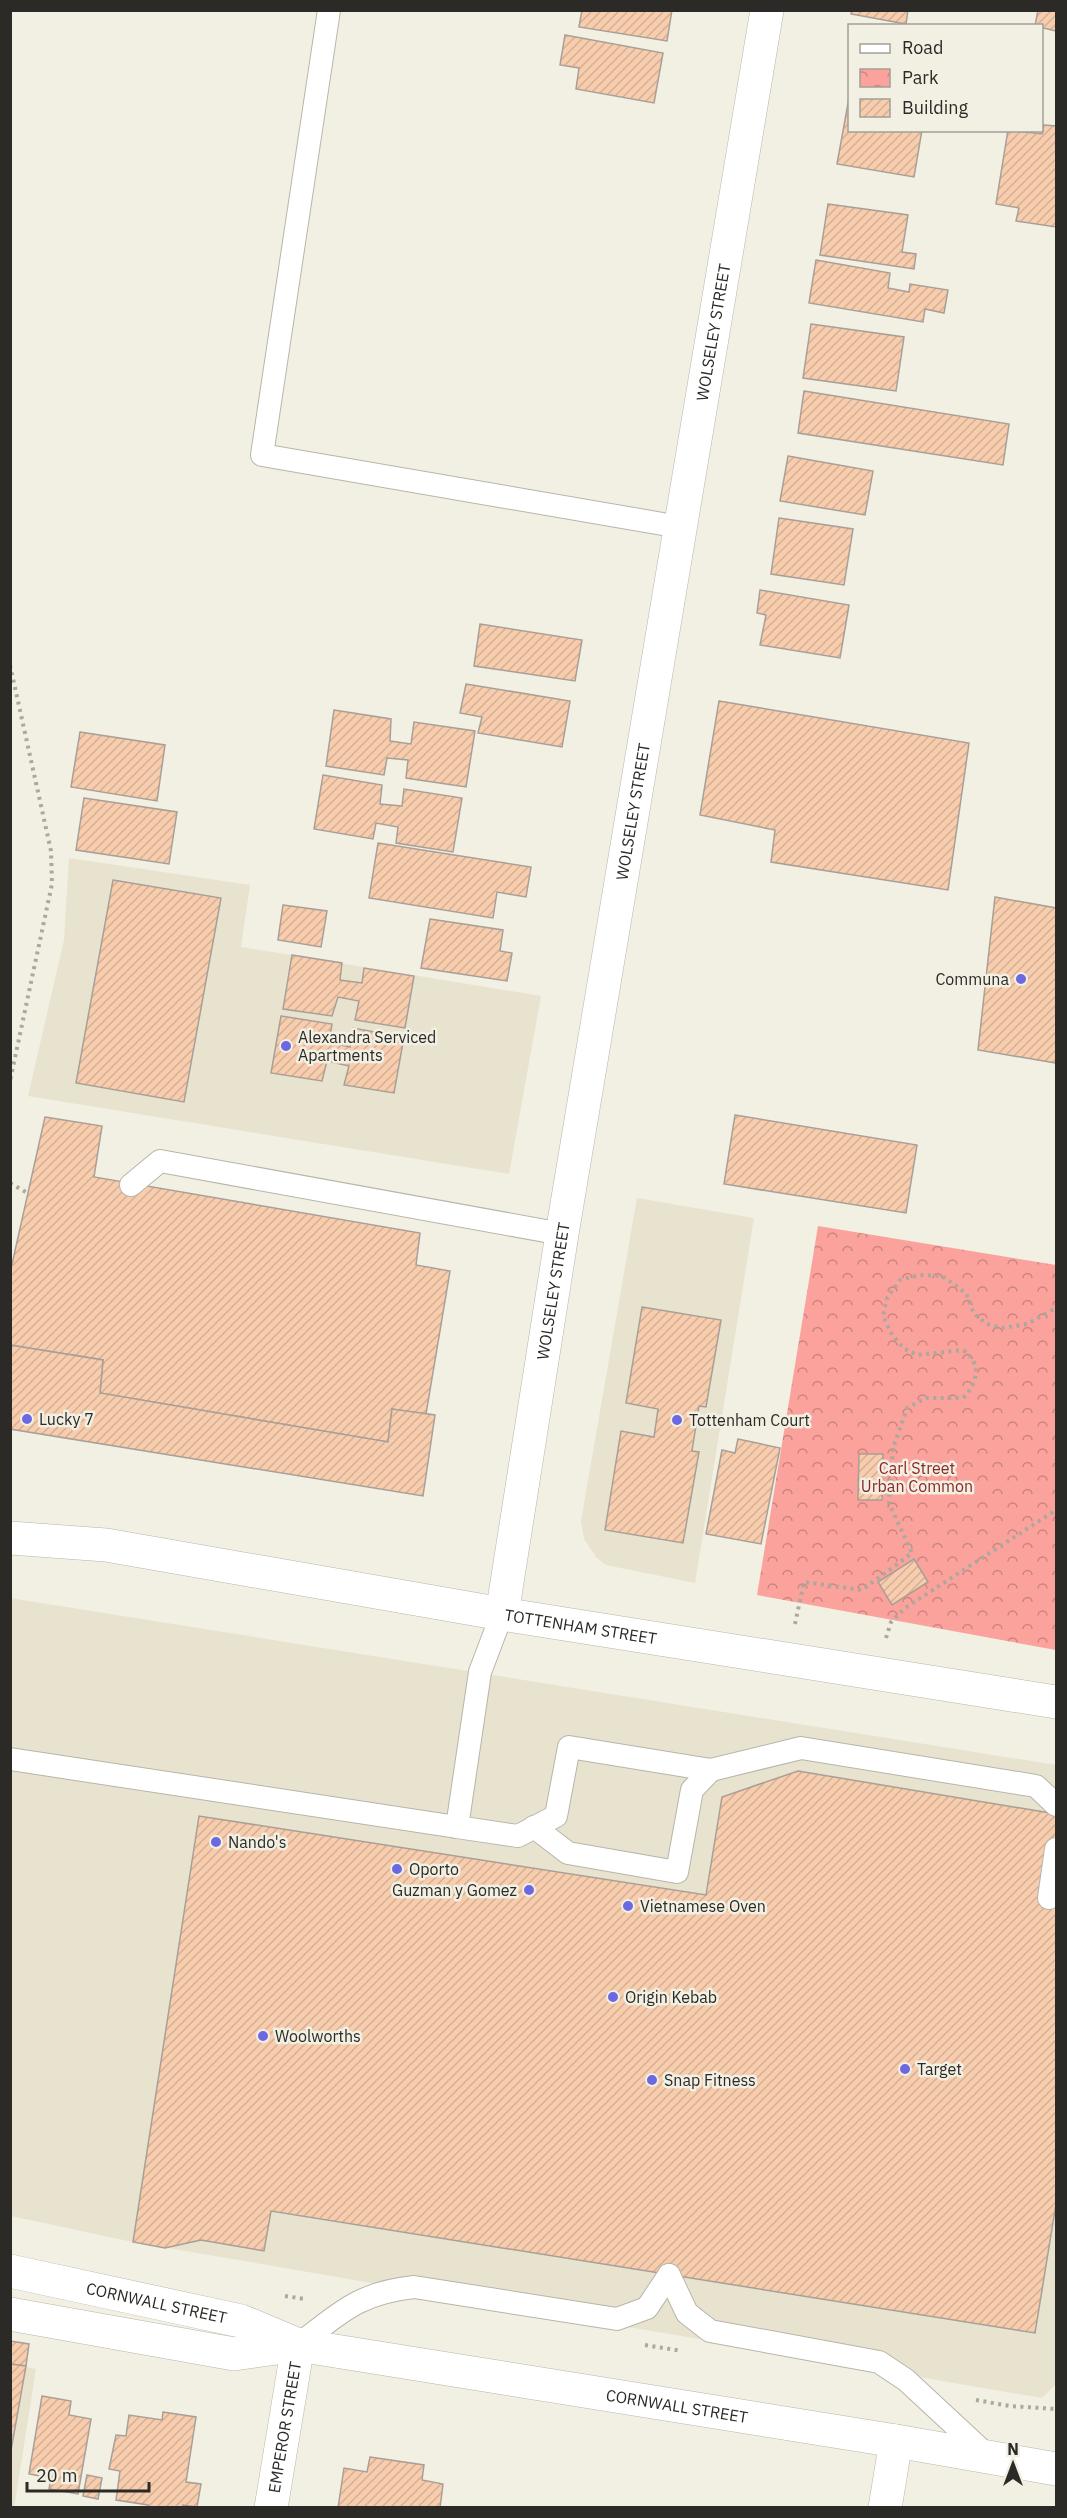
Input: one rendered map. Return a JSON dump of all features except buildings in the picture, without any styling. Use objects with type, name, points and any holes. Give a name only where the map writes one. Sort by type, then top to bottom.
[{"type":"street","name":"WOLSELEY STREET","points":[[502,1614],[562,1234],[767,10]]},
{"type":"street","name":"TOTTENHAM STREET","points":[[10,1515],[106,1545]]},
{"type":"street","name":"TOTTENHAM STREET","points":[[10,1538],[106,1545],[502,1614],[1056,1702]]},
{"type":"street","name":"CORNWALL STREET","points":[[10,2271],[240,2321],[298,2346],[896,2441],[1056,2469]]},
{"type":"street","name":"CORNWALL STREET","points":[[10,2314],[234,2354],[298,2346]]},
{"type":"street","name":"EMPEROR STREET","points":[[271,2508],[298,2346]]},
{"type":"street","points":[[885,2508],[896,2441]]},
{"type":"lane","points":[[329,10],[262,455],[680,527]]},
{"type":"lane","points":[[131,1185],[160,1161],[562,1234]]},
{"type":"lane","points":[[457,1827],[480,1672],[502,1614]]},
{"type":"lane","points":[[10,1759],[518,1836],[556,1816],[569,1747],[711,1770],[801,1748],[1036,1786],[1056,1805]]},
{"type":"lane","points":[[534,1827],[568,1853],[677,1872],[692,1790],[711,1770]]},
{"type":"lane","points":[[1049,1898],[1056,1849]]},
{"type":"lane","points":[[298,2346],[359,2300],[389,2289],[414,2287],[617,2319],[647,2308],[669,2275],[687,2313],[710,2331],[879,2362],[906,2380],[989,2457]]},
{"type":"path","points":[[10,665],[51,851],[51,884],[10,1081]]},
{"type":"path","points":[[10,1184],[29,1194]]},
{"type":"path","points":[[788,1660],[804,1582],[862,1590],[912,1553],[889,1503],[893,1448],[907,1408],[926,1398],[963,1398],[972,1389],[976,1373],[972,1356],[963,1350],[917,1355],[903,1348],[891,1333],[883,1316],[887,1298],[900,1280],[920,1275],[942,1276],[966,1293],[974,1314],[987,1324],[1002,1328],[1027,1324],[1056,1308]]},
{"type":"path","points":[[874,1673],[891,1622],[905,1608],[1056,1510]]},
{"type":"shaded area","name":"Alexandra Serviced Apartments","points":[[69,858],[250,885],[241,947],[541,996],[509,1174],[28,1096],[64,940]]},
{"type":"shaded area","points":[[637,1198],[754,1218],[695,1583],[606,1565],[596,1557],[584,1539],[581,1521]]},
{"type":"shaded area","points":[[10,1598],[1056,1765],[1056,2384],[1042,2398],[133,2242],[11,2216]]},
{"type":"shaded area","points":[[10,2364],[36,2369],[14,2508],[10,2507]]},
{"type":"green space","name":"Carl Street Urban Common","points":[[818,1226],[1056,1265],[1056,1650],[757,1595]]},
{"type":"place","name":"Communa","points":[[1021,979]]},
{"type":"place","name":"Alexandra Serviced Apartments","points":[[286,1046]]},
{"type":"place","name":"Lucky 7","points":[[27,1419]]},
{"type":"place","name":"Tottenham Court","points":[[677,1420]]},
{"type":"place","name":"Nando's","points":[[216,1842]]},
{"type":"place","name":"Oporto","points":[[397,1869]]},
{"type":"place","name":"Guzman y Gomez","points":[[529,1890]]},
{"type":"place","name":"Vietnamese Oven","points":[[628,1906]]},
{"type":"place","name":"Origin Kebab","points":[[613,1997]]},
{"type":"place","name":"Woolworths","points":[[263,2036]]},
{"type":"place","name":"Target","points":[[905,2069]]},
{"type":"place","name":"Snap Fitness","points":[[652,2080]]}]
